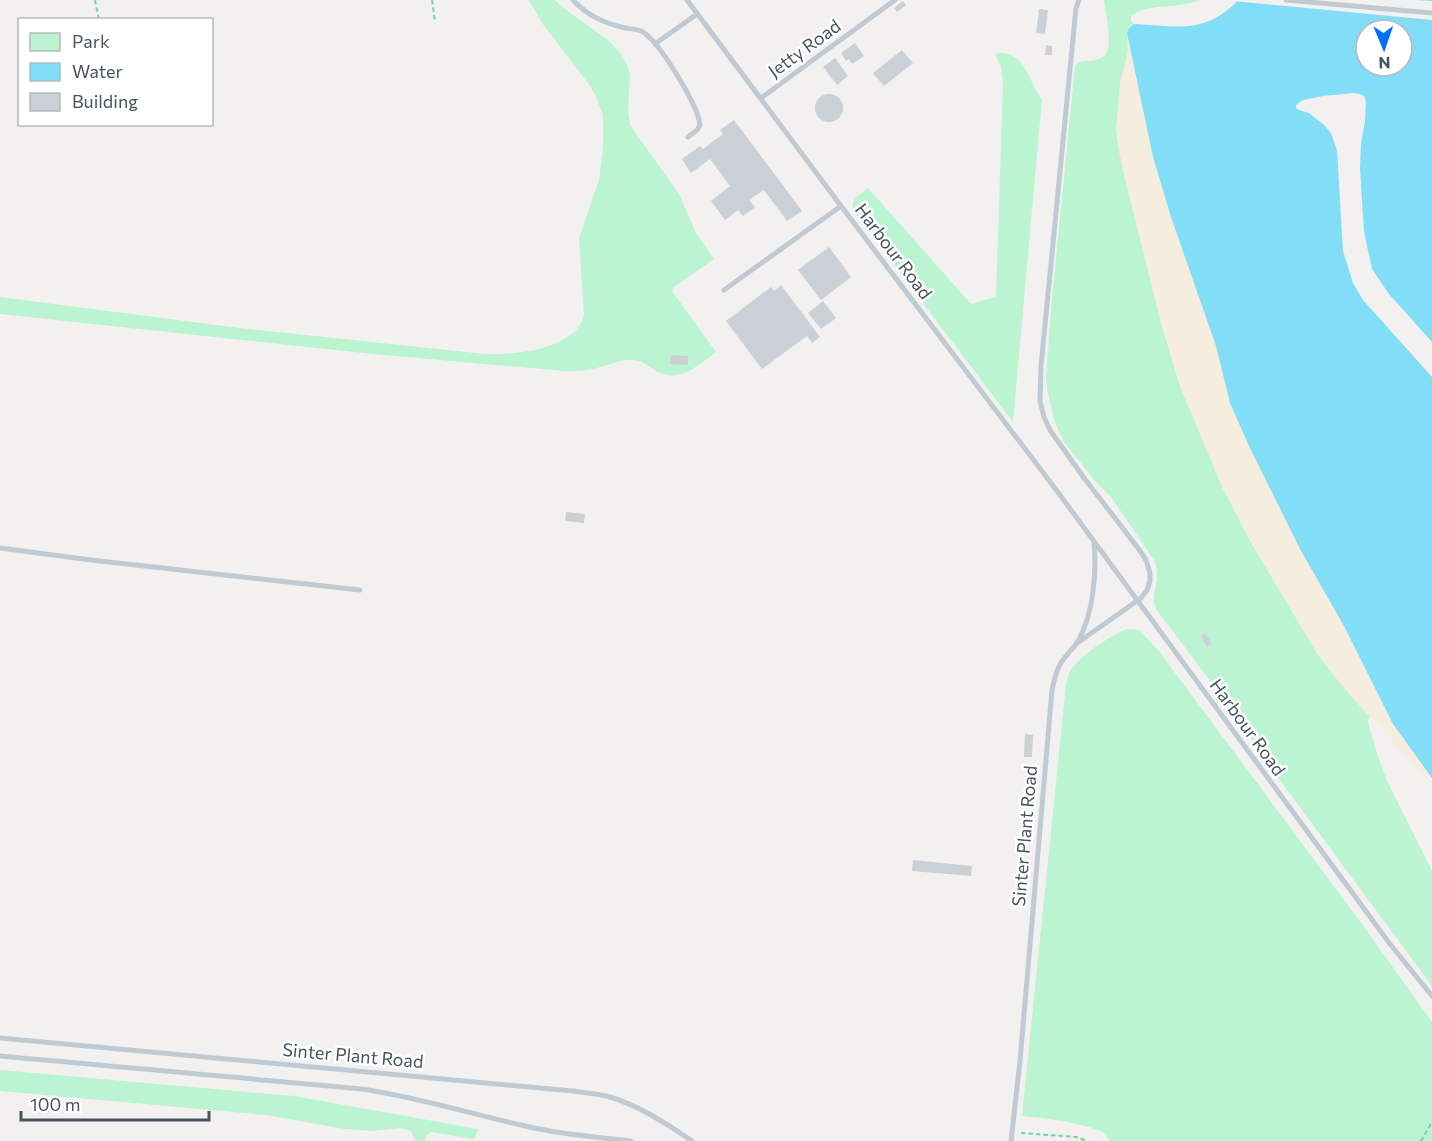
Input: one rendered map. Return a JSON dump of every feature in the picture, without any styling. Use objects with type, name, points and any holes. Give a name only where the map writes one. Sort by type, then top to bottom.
[{"type":"lane","points":[[573,0],[592,17],[638,30],[655,44],[678,76],[697,110],[700,125],[688,137]]},
{"type":"lane","name":"Harbour Road","points":[[687,0],[1003,422],[1043,472],[1383,934],[1432,996]]},
{"type":"lane","name":"Jetty Road","points":[[761,98],[895,0]]},
{"type":"lane","points":[[1076,644],[1146,593],[1150,573],[1146,560],[1138,548],[1056,441],[1044,417],[1040,402],[1041,366],[1076,8],[1079,0]]},
{"type":"lane","points":[[1286,0],[1432,14]]},
{"type":"lane","points":[[655,44],[697,14]]},
{"type":"lane","points":[[724,290],[841,206]]},
{"type":"lane","name":"Sinter Plant Road","points":[[1011,1141],[1052,690],[1060,663],[1076,644],[1086,619],[1095,569],[1094,542]]},
{"type":"lane","points":[[0,548],[360,590]]},
{"type":"lane","name":"Sinter Plant Road","points":[[0,1038],[565,1090],[610,1097],[625,1103],[657,1118],[692,1141]]},
{"type":"lane","points":[[0,1056],[372,1090],[523,1126],[559,1133],[631,1141]]},
{"type":"path","points":[[95,0],[99,18]]},
{"type":"path","points":[[432,0],[435,22]]},
{"type":"path","points":[[1421,1141],[1432,1122]]},
{"type":"path","points":[[1012,1132],[1076,1137],[1088,1141]]},
{"type":"green space","points":[[529,0],[555,0],[608,40],[622,55],[628,67],[630,125],[679,194],[696,233],[714,259],[674,287],[672,291],[716,352],[696,367],[682,374],[666,375],[641,362],[628,360],[589,370],[564,371],[373,354],[0,314],[0,297],[239,328],[485,354],[512,353],[542,348],[569,336],[579,327],[584,315],[579,238],[599,180],[603,148],[603,115],[588,83],[542,23]]},
{"type":"green space","points":[[1104,0],[1201,0],[1148,9],[1131,16],[1134,24],[1130,26],[1116,129],[1119,151],[1160,319],[1180,386],[1223,488],[1252,544],[1317,653],[1369,715],[1368,722],[1387,781],[1432,871],[1432,986],[1262,756],[1245,727],[1156,609],[1154,597],[1157,574],[1154,560],[1111,497],[1064,442],[1054,420],[1046,376],[1075,66],[1079,62],[1100,59],[1107,53],[1109,39]]},
{"type":"green space","points":[[1001,53],[1016,58],[1022,64],[1042,99],[1013,422],[857,216],[853,207],[857,197],[868,188],[971,304],[996,297],[1003,84],[1001,67],[995,54]]},
{"type":"green space","points":[[1127,629],[1139,630],[1158,650],[1432,1022],[1432,1141],[1110,1141],[1104,1133],[1088,1127],[1052,1119],[1022,1116],[1066,684],[1071,670],[1078,661],[1106,640]]},
{"type":"green space","points":[[0,1070],[294,1096],[478,1129],[475,1138],[472,1139],[431,1132],[426,1136],[425,1141],[414,1141],[412,1132],[400,1128],[373,1131],[345,1129],[266,1115],[0,1091]]},
{"type":"sand","points":[[1238,0],[1354,27],[1354,78],[1369,78],[1432,342],[1432,784],[1328,668],[1252,544],[1223,489],[1180,386],[1160,319],[1122,167],[1116,129],[1120,83],[1128,52],[1127,33],[1130,26],[1134,24],[1177,27],[1202,24],[1226,11]]},
{"type":"water","points":[[1238,0],[1432,0],[1432,778],[1393,724],[1344,626],[1300,549],[1249,446],[1230,403],[1216,346],[1171,217],[1153,157],[1128,30],[1134,24],[1177,27],[1202,24],[1214,19]]},
{"type":"pier","points":[[1232,1],[1432,1],[1432,20],[1414,18]]},
{"type":"pier","points":[[1354,93],[1364,96],[1366,102],[1360,168],[1364,232],[1372,269],[1389,294],[1432,342],[1432,377],[1363,300],[1353,283],[1343,251],[1337,150],[1331,133],[1323,124],[1309,113],[1296,108],[1296,105],[1303,100]]},
{"type":"building","points":[[903,1],[906,5],[897,12],[894,8]]},
{"type":"building","points":[[1039,9],[1048,10],[1045,34],[1036,33]]},
{"type":"building","points":[[855,43],[864,56],[852,64],[849,59],[846,61],[841,53]]},
{"type":"building","points":[[1046,45],[1052,46],[1052,55],[1045,55]]},
{"type":"building","points":[[902,50],[913,63],[884,86],[873,73]]},
{"type":"building","points":[[835,58],[848,76],[837,85],[823,67]]},
{"type":"building","points":[[829,94],[839,98],[843,108],[839,118],[829,122],[819,118],[815,108],[819,98]]},
{"type":"building","points":[[734,120],[802,211],[787,221],[764,190],[749,200],[755,207],[743,216],[738,210],[725,220],[711,201],[730,186],[710,159],[691,173],[682,159],[700,146],[703,149],[723,134],[720,130]]},
{"type":"building","points":[[829,247],[851,277],[821,300],[798,270]]},
{"type":"building","points":[[781,285],[820,337],[812,343],[807,336],[762,369],[726,321],[771,287],[774,291]]},
{"type":"building","points":[[823,301],[836,318],[821,329],[808,313]]},
{"type":"building","points":[[671,355],[688,356],[688,365],[670,364]]},
{"type":"building","points":[[566,512],[585,514],[584,523],[565,521]]},
{"type":"building","points":[[1205,633],[1212,644],[1207,647],[1201,636]]},
{"type":"building","points":[[1025,734],[1033,735],[1032,757],[1024,757]]},
{"type":"building","points":[[913,860],[972,866],[971,876],[912,871]]}]
